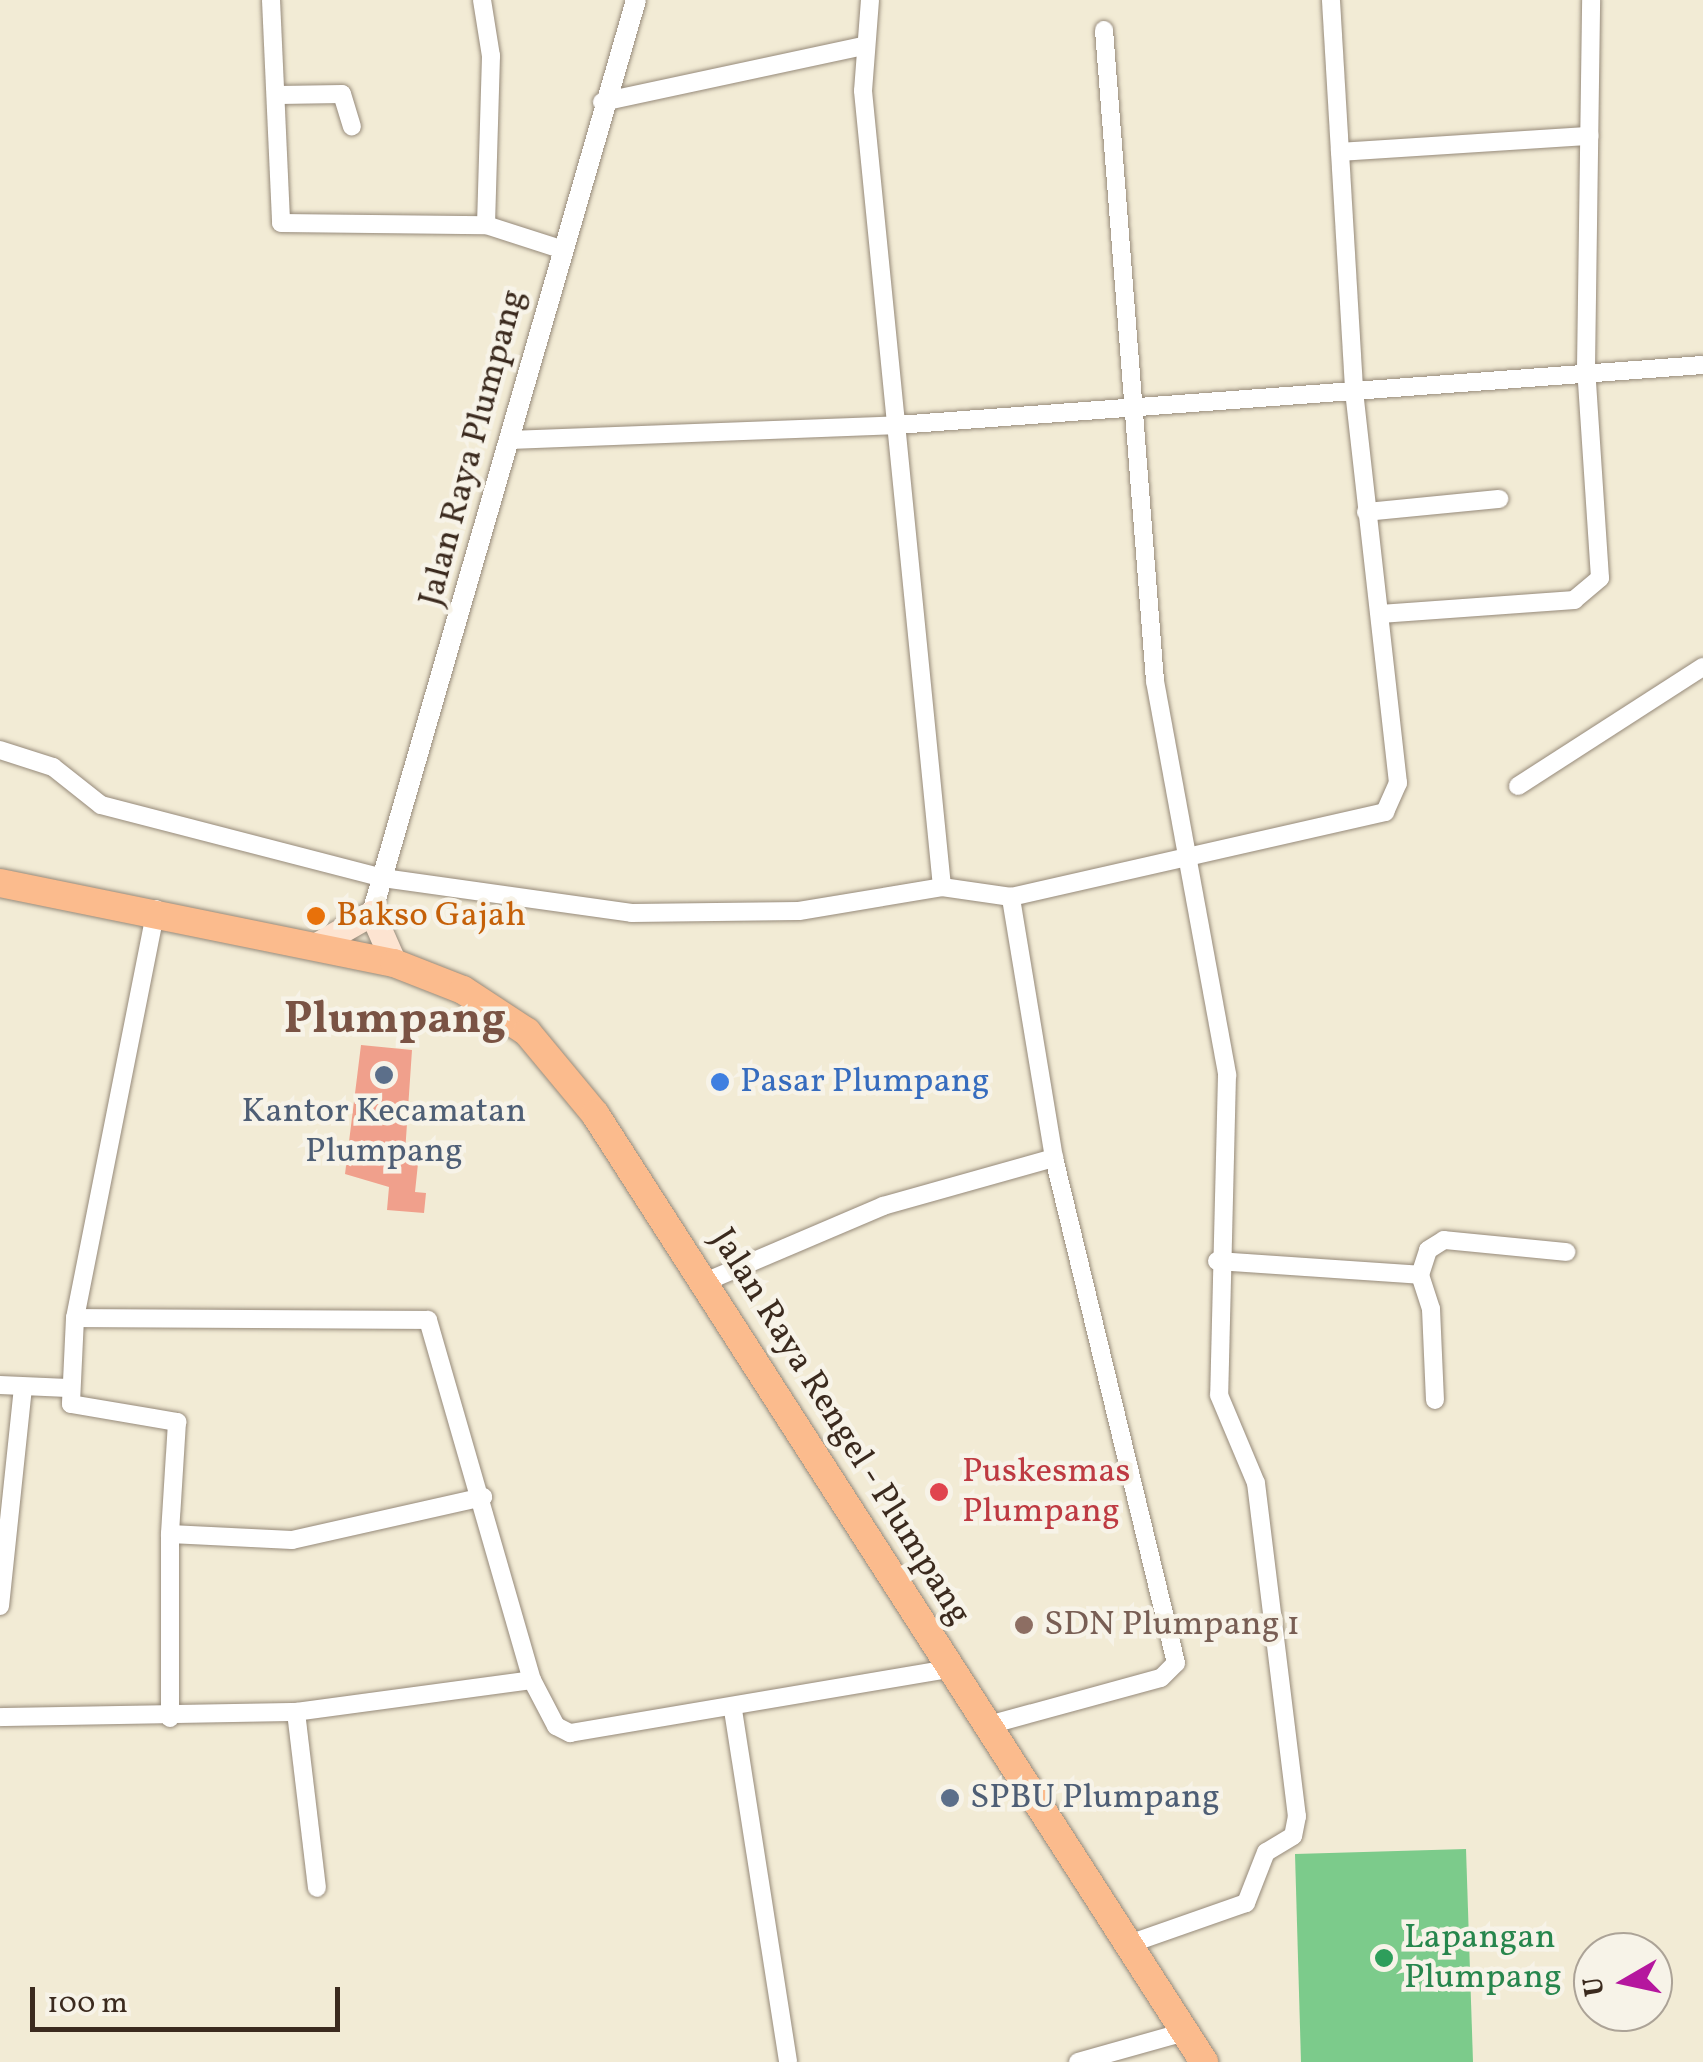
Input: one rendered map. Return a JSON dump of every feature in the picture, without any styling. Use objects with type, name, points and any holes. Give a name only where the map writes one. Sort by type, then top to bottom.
[{"type":"main road","name":"Jalan Raya Rengel - Plumpang","points":[[0,882],[156,909],[394,964],[463,990],[547,1052],[704,1282],[948,1669],[1204,2062]]},
{"type":"main road","points":[[318,944],[372,913],[394,964]]},
{"type":"street","points":[[271,0],[285,225],[486,225],[564,250]]},
{"type":"street","points":[[482,0],[491,56],[486,225]]},
{"type":"street","name":"Jalan Raya Plumpang","points":[[372,913],[512,440],[602,102],[636,0]]},
{"type":"street","points":[[870,0],[863,46],[942,887]]},
{"type":"street","points":[[0,750],[53,767],[101,805],[383,878],[632,913],[799,910],[942,887],[1011,897],[1191,862],[1395,802],[1380,614],[1354,388],[1331,0]]},
{"type":"street","points":[[1380,614],[1574,600],[1592,591],[1602,558],[1586,368],[1591,0]]},
{"type":"street","points":[[1104,30],[1155,681],[1227,1075],[1218,1261],[1219,1395],[1256,1483],[1296,1830],[1266,1852],[1246,1903],[1126,1945]]},
{"type":"street","points":[[602,102],[863,46]]},
{"type":"street","points":[[278,95],[342,94],[352,126]]},
{"type":"street","points":[[1340,152],[1589,136]]},
{"type":"street","points":[[512,440],[897,424],[1586,368],[1703,365]]},
{"type":"street","points":[[1366,512],[1499,499]]},
{"type":"street","points":[[1518,786],[1703,667]]},
{"type":"street","points":[[985,1726],[1161,1678],[1176,1663],[1054,1158],[1011,897]]},
{"type":"street","points":[[156,909],[75,1318],[68,1388],[74,1406],[177,1422],[170,1534],[170,1718]]},
{"type":"street","points":[[704,1282],[882,1206],[1054,1158]]},
{"type":"street","points":[[1435,1400],[1431,1309],[1420,1274],[1428,1250],[1444,1240],[1566,1252]]},
{"type":"street","points":[[1218,1261],[1420,1274]]},
{"type":"street","points":[[75,1318],[428,1320],[483,1497],[532,1680],[556,1726],[570,1733],[733,1710],[948,1669]]},
{"type":"street","points":[[0,1386],[68,1388]]},
{"type":"street","points":[[0,1606],[23,1388]]},
{"type":"street","points":[[170,1534],[292,1540],[483,1497]]},
{"type":"street","points":[[0,1706],[0,1717],[170,1718],[296,1712],[532,1680]]},
{"type":"street","points":[[733,1710],[788,2062]]},
{"type":"street","points":[[296,1712],[317,1888]]},
{"type":"street","points":[[1078,2062],[1184,2032]]},
{"type":"green space","name":"Lapangan Plumpang","points":[[1466,1849],[1473,2062],[1301,2062],[1295,1854]]},
{"type":"building","points":[[361,1045],[412,1050],[405,1153],[419,1154],[415,1192],[426,1193],[424,1213],[387,1210],[389,1187],[345,1174]]},
{"type":"place","name":"Bakso Gajah","points":[[316,916]]},
{"type":"place","name":"Kantor Kecamatan Plumpang","points":[[384,1075]]},
{"type":"place","name":"Pasar Plumpang","points":[[720,1082]]},
{"type":"place","name":"Puskesmas Plumpang","points":[[939,1492]]},
{"type":"place","name":"SDN Plumpang 1","points":[[1024,1625]]},
{"type":"place","name":"SPBU Plumpang","points":[[950,1798]]},
{"type":"place","name":"Lapangan Plumpang","points":[[1384,1958]]},
{"type":"district","name":"Plumpang","points":[[395,1021]]}]
